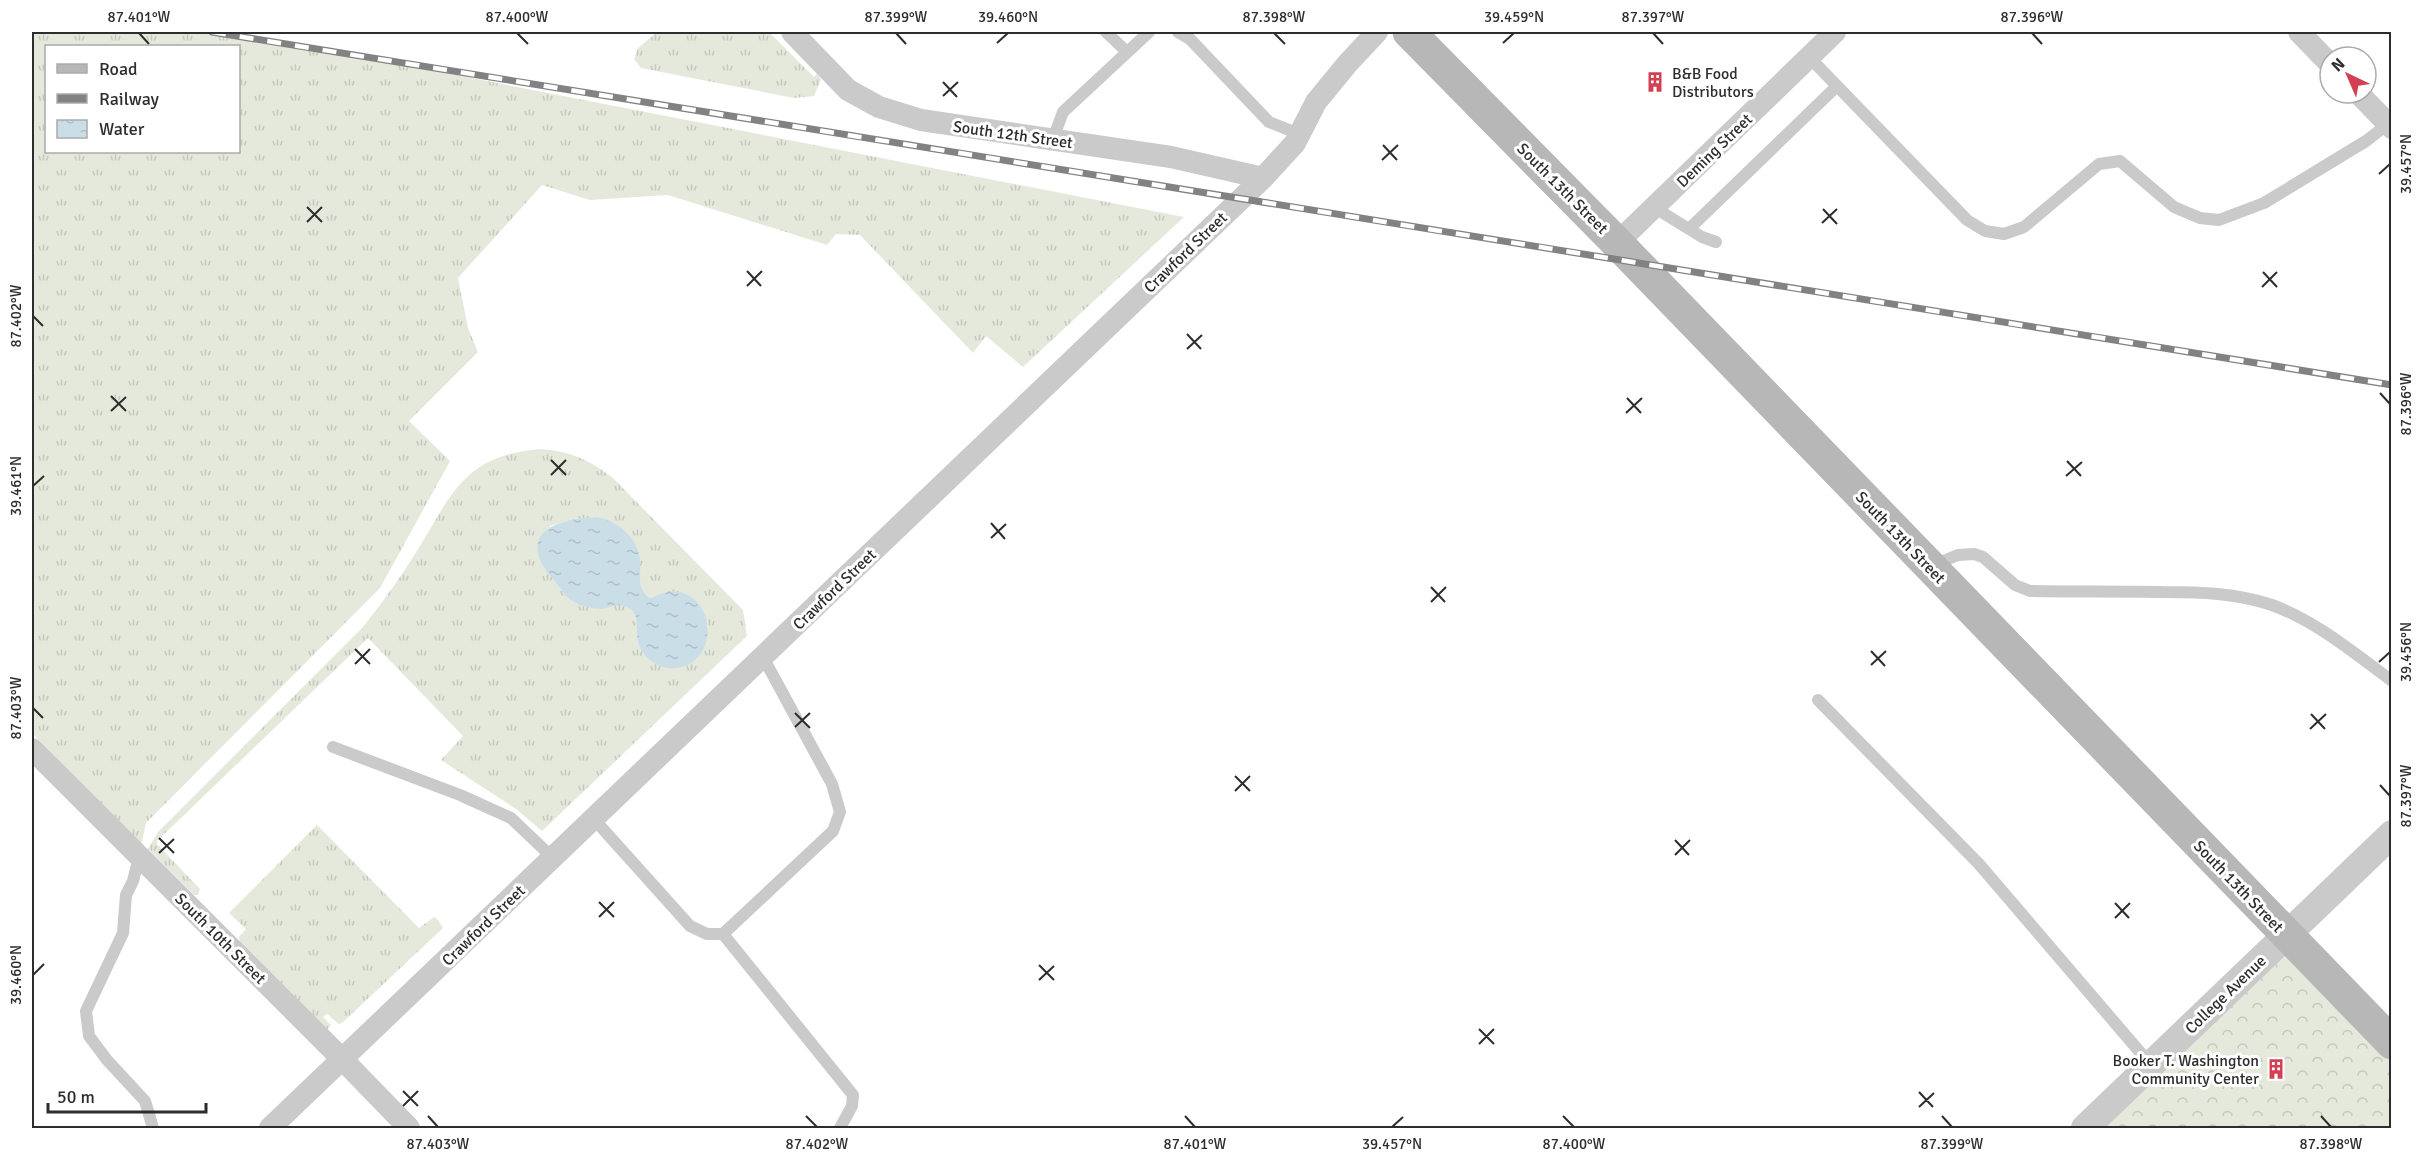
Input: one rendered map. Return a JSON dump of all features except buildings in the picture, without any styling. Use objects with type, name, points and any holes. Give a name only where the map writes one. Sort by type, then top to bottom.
[{"type":"main road","name":"South 13th Street","points":[[1409,32],[1617,243],[2391,1043]]},
{"type":"street","name":"South 12th Street","points":[[792,32],[848,90],[879,107],[921,120],[1171,157],[1263,178]]},
{"type":"street","name":"Crawford Street","points":[[270,1128],[1263,178],[1295,143],[1317,102],[1347,63],[1377,32]]},
{"type":"street","name":"Deming Street","points":[[1617,243],[1835,32]]},
{"type":"street","points":[[2301,32],[2318,51]]},
{"type":"street","points":[[2370,105],[2390,126]]},
{"type":"street","name":"South 10th Street","points":[[32,749],[409,1128]]},
{"type":"street","name":"College Avenue","points":[[2085,1128],[2391,834]]},
{"type":"lane","points":[[1106,32],[1127,52]]},
{"type":"lane","points":[[1053,140],[1063,112],[1149,32]]},
{"type":"lane","points":[[1178,32],[1190,39],[1269,122],[1299,134]]},
{"type":"lane","points":[[1809,57],[1967,220],[1985,231],[2004,234],[2024,226],[2099,164],[2120,161],[2174,207],[2200,218],[2219,220],[2264,203],[2390,126]]},
{"type":"lane","points":[[1689,229],[1837,86]]},
{"type":"lane","points":[[1655,208],[1716,242]]},
{"type":"lane","points":[[1930,567],[1966,553],[1983,557],[2014,585],[2030,591],[2192,592],[2238,596],[2272,605],[2303,620],[2330,636],[2391,681]]},
{"type":"lane","points":[[593,819],[690,926],[706,934],[723,934],[833,831],[840,812],[832,784],[763,657]]},
{"type":"lane","points":[[1818,700],[1979,864],[2151,1065]]},
{"type":"lane","points":[[333,747],[460,795],[511,818],[553,858]]},
{"type":"lane","points":[[139,857],[133,881],[126,896],[123,933],[86,1011],[89,1035],[107,1060],[145,1101],[153,1128]]},
{"type":"lane","points":[[723,934],[853,1095],[852,1106],[840,1128]]},
{"type":"green space","points":[[32,32],[235,32],[1184,217],[1023,367],[986,336],[973,353],[860,235],[836,234],[827,245],[668,195],[590,200],[542,185],[458,278],[468,328],[478,352],[409,421],[450,461],[380,588],[146,823],[141,846],[32,733]]},
{"type":"green space","points":[[657,32],[769,32],[814,77],[817,74],[821,79],[814,96],[794,98],[641,68],[634,59],[638,48]]},
{"type":"green space","points":[[540,449],[570,454],[588,461],[613,478],[743,610],[747,636],[542,831],[516,809],[441,760],[463,736],[368,638],[157,841],[157,844],[200,889],[198,895],[194,895],[148,849],[158,832],[362,628],[403,573],[450,497],[462,482],[493,460],[514,453]],"holes":[[[596,517],[640,561],[640,581],[643,590],[650,598],[662,595],[699,604],[708,627],[655,663],[639,646],[637,620],[629,607],[618,605],[587,607],[570,598],[563,590],[555,570],[550,526],[570,520]]]},
{"type":"green space","points":[[317,825],[419,928],[434,917],[443,928],[342,1023],[339,1024],[327,1014],[323,1017],[331,1025],[326,1031],[240,943],[239,937],[246,929],[229,913]]},
{"type":"green space","points":[[2287,935],[2391,1044],[2391,1128],[2085,1128]]},
{"type":"water","points":[[596,517],[618,526],[635,544],[640,559],[641,585],[645,594],[650,598],[676,591],[690,596],[698,603],[704,612],[708,633],[706,644],[694,661],[679,668],[657,665],[644,655],[640,648],[635,615],[632,610],[620,605],[601,609],[574,602],[563,592],[542,563],[538,551],[539,540],[545,532],[566,521]]},
{"type":"railway","points":[[212,32],[2392,385]]},
{"type":"place","name":"B&B Food Distributors","points":[[1655,82]]},
{"type":"place","name":"Booker T. Washington Community Center","points":[[2276,1069]]}]
